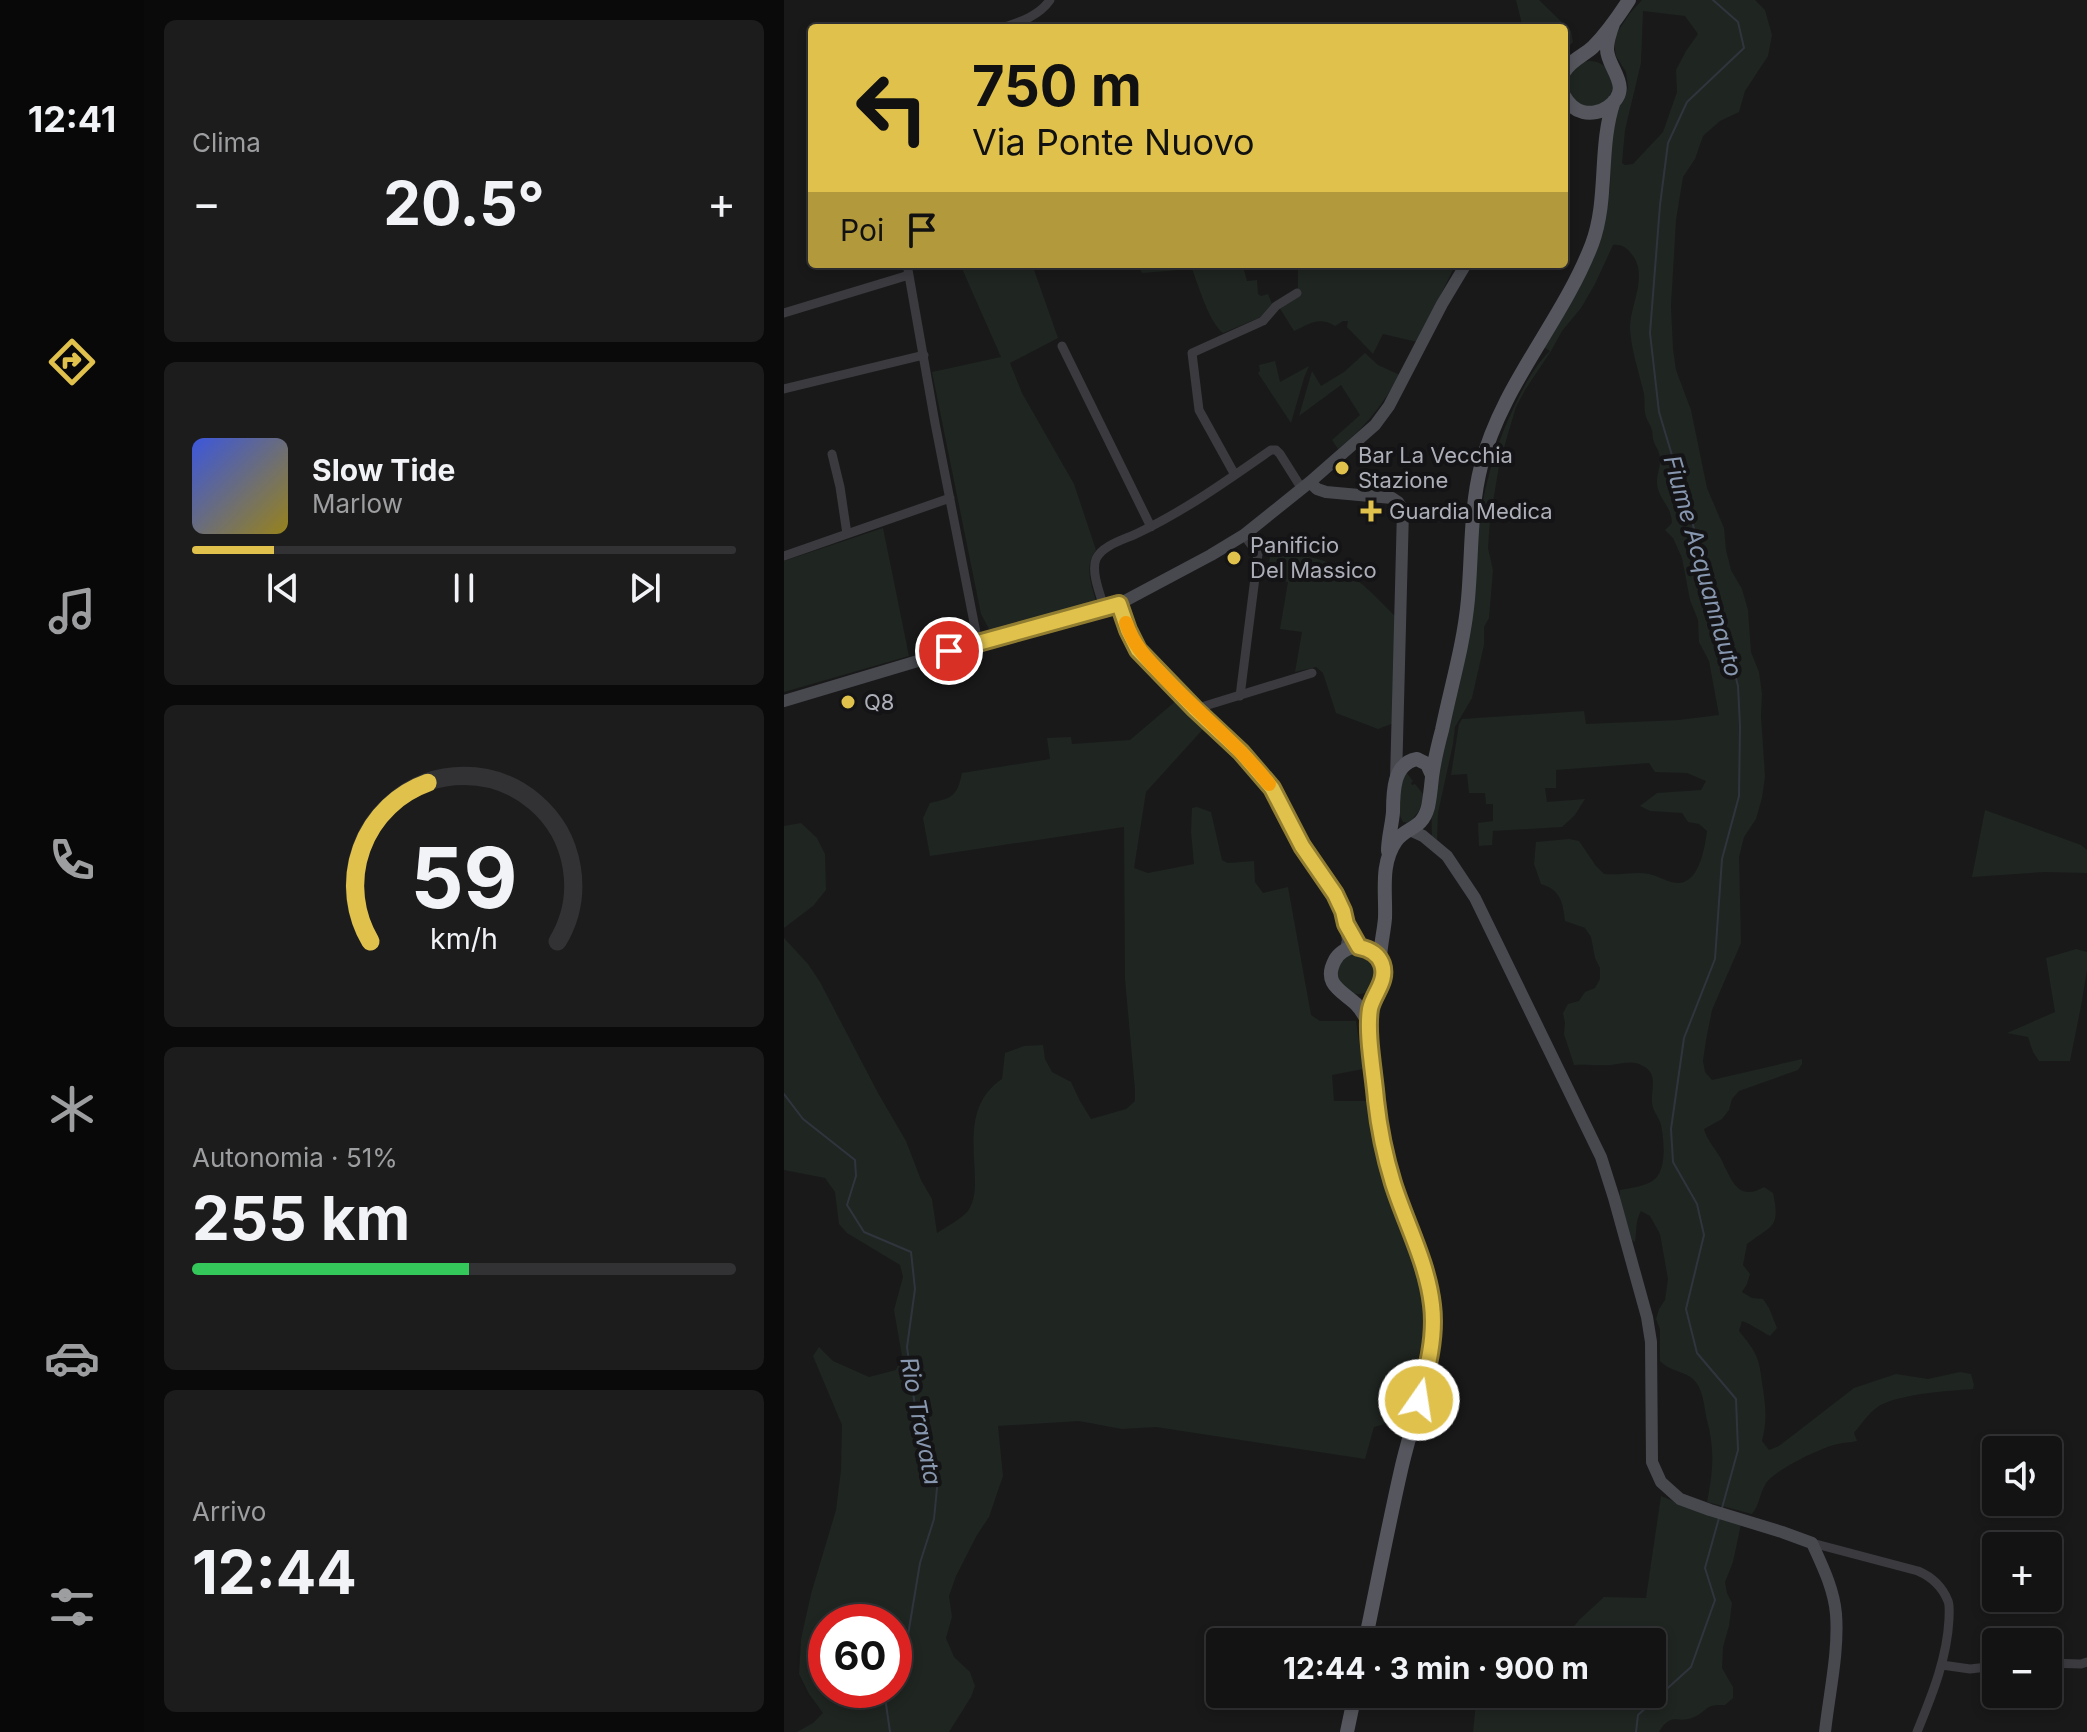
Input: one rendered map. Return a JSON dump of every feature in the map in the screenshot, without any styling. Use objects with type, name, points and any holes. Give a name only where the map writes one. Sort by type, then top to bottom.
[{"type":"main road","points":[[1568,66],[1613,24],[1629,0]]},
{"type":"main road","points":[[1368,1628],[1401,1468],[1427,1372],[1432,1336],[1432,1305],[1422,1259],[1393,1185],[1377,1113],[1369,1024],[1371,1006],[1384,972],[1380,960],[1385,919],[1384,884],[1397,840],[1420,822],[1427,809],[1463,637],[1476,490],[1481,468],[1498,417],[1592,243],[1601,207],[1609,118],[1618,93],[1618,76],[1609,61],[1607,47],[1613,24]]},
{"type":"main road","points":[[1582,56],[1596,55],[1609,61]]},
{"type":"main road","points":[[1584,112],[1598,112],[1614,101]]},
{"type":"main road","points":[[1568,102],[1600,124],[1605,151]]},
{"type":"main road","points":[[1388,863],[1396,780],[1403,767],[1417,759],[1442,729]]},
{"type":"main road","points":[[1417,759],[1427,764],[1432,775]]},
{"type":"main road","points":[[1393,814],[1399,828],[1409,830]]},
{"type":"main road","points":[[1369,1024],[1363,1011],[1335,987],[1331,970],[1339,955],[1372,945],[1382,934]]},
{"type":"main road","points":[[1356,948],[1371,950],[1380,960]]},
{"type":"main road","points":[[1348,997],[1365,998],[1377,990]]},
{"type":"main road","points":[[1347,1732],[1352,1708]]},
{"type":"street","points":[[1015,24],[1044,9],[1050,0]]},
{"type":"street","points":[[1568,115],[1584,112]]},
{"type":"street","points":[[908,268],[978,643]]},
{"type":"street","points":[[784,701],[1119,604],[1244,535],[1375,425],[1389,406],[1464,268]]},
{"type":"street","points":[[784,313],[909,275]]},
{"type":"street","points":[[1235,475],[1199,410],[1192,353],[1263,321],[1276,306],[1297,293]]},
{"type":"street","points":[[1062,346],[1151,527]]},
{"type":"street","points":[[784,389],[924,355]]},
{"type":"street","points":[[1104,607],[1096,575],[1098,555],[1196,502],[1271,450],[1276,450],[1306,485],[1326,492],[1392,498],[1403,510],[1396,780]]},
{"type":"street","points":[[832,454],[847,534]]},
{"type":"street","points":[[784,556],[950,498]]},
{"type":"street","points":[[1240,696],[1258,554],[1244,535]]},
{"type":"street","points":[[1128,630],[1129,613],[1148,588]]},
{"type":"street","points":[[1119,604],[1138,650],[1272,788],[1302,846],[1335,894],[1356,948]]},
{"type":"street","points":[[1195,709],[1312,673]]},
{"type":"street","points":[[1397,748],[1400,753],[1417,759]]},
{"type":"street","points":[[1427,809],[1429,841]]},
{"type":"street","points":[[1409,830],[1447,856],[1475,898],[1601,1157],[1647,1317],[1651,1342],[1652,1462],[1661,1482],[1680,1499],[1812,1543],[1918,1571],[1939,1585],[1949,1603],[1948,1632],[1942,1665],[1917,1732]]},
{"type":"street","points":[[1812,1543],[1829,1582],[1836,1612],[1836,1643],[1825,1732]]},
{"type":"street","points":[[2062,1663],[2087,1662]]},
{"type":"street","points":[[1942,1665],[1982,1668]]},
{"type":"shaded area","points":[[1516,0],[1539,0],[1564,24],[1522,24]]},
{"type":"shaded area","points":[[1642,0],[1755,0],[1765,10],[1772,35],[1768,56],[1745,91],[1739,112],[1720,121],[1703,136],[1695,159],[1683,177],[1676,220],[1671,306],[1676,370],[1691,410],[1707,488],[1724,528],[1731,570],[1742,589],[1748,610],[1751,652],[1759,672],[1762,694],[1765,776],[1756,819],[1744,837],[1739,857],[1741,943],[1712,1010],[1703,1061],[1705,1072],[1712,1080],[1802,1059],[1798,1070],[1739,1091],[1722,1119],[1704,1129],[1736,1186],[1747,1192],[1764,1187],[1773,1193],[1775,1220],[1747,1244],[1743,1265],[1750,1274],[1742,1292],[1752,1298],[1763,1299],[1777,1328],[1770,1336],[1742,1321],[1739,1331],[1754,1352],[1760,1371],[1766,1415],[1762,1441],[1769,1450],[1779,1446],[1854,1388],[1896,1374],[1928,1379],[1960,1372],[1971,1374],[1974,1385],[1973,1389],[1917,1395],[1881,1405],[1854,1433],[1857,1441],[1821,1450],[1798,1460],[1769,1479],[1752,1514],[1707,1502],[1712,1451],[1701,1393],[1693,1379],[1660,1361],[1660,1329],[1656,1319],[1665,1300],[1668,1279],[1660,1234],[1650,1216],[1641,1211],[1635,1242],[1632,1240],[1620,1201],[1620,1190],[1652,1181],[1661,1168],[1663,1138],[1652,1105],[1652,1076],[1647,1068],[1634,1063],[1574,1065],[1564,1034],[1563,1013],[1568,1004],[1579,1001],[1585,992],[1595,988],[1600,979],[1600,968],[1591,937],[1585,928],[1565,921],[1560,898],[1541,884],[1534,864],[1536,842],[1569,839],[1579,841],[1604,874],[1644,873],[1675,883],[1686,881],[1697,870],[1707,831],[1699,824],[1688,822],[1682,813],[1650,811],[1640,806],[1657,793],[1701,790],[1706,781],[1687,773],[1655,772],[1649,763],[1556,770],[1556,788],[1545,788],[1547,802],[1585,799],[1575,815],[1562,827],[1493,831],[1492,845],[1479,846],[1478,823],[1493,821],[1493,804],[1486,804],[1485,793],[1469,793],[1467,774],[1451,775],[1462,719],[1584,711],[1586,724],[1719,715],[1709,661],[1699,642],[1698,620],[1690,600],[1682,558],[1673,538],[1665,530],[1672,523],[1671,517],[1658,489],[1659,452],[1646,415],[1630,328],[1639,273],[1633,256],[1622,246],[1613,245],[1581,308],[1562,331],[1551,351],[1525,390],[1516,407],[1499,466],[1490,520],[1488,548],[1493,570],[1484,645],[1472,698],[1455,727],[1438,813],[1437,842],[1432,836],[1438,770],[1467,645],[1477,535],[1485,489],[1508,420],[1529,378],[1550,351],[1543,347],[1602,224],[1610,189],[1611,137],[1615,114],[1628,87],[1626,72],[1616,56],[1614,43],[1616,34]],"holes":[[[1643,11],[1685,16],[1698,34],[1676,70],[1677,92],[1663,132],[1633,164],[1625,165],[1622,163],[1625,130],[1641,63]]]},
{"type":"shaded area","points":[[1568,28],[1571,31],[1573,42],[1568,48]]},
{"type":"shaded area","points":[[1581,63],[1599,63],[1611,75],[1611,93],[1599,105],[1581,105],[1569,93],[1569,75]]},
{"type":"shaded area","points":[[962,268],[1033,268],[1058,338],[1010,363],[1022,393],[1074,484],[1096,550],[1089,569],[1096,601],[996,634],[989,629],[981,614],[932,372],[1001,357]]},
{"type":"shaded area","points":[[1139,268],[1248,268],[1244,270],[1247,281],[1257,280],[1258,294],[1268,294],[1272,304],[1261,317],[1223,333],[1209,313],[1192,269],[1142,273]]},
{"type":"shaded area","points":[[1298,268],[1454,268],[1417,342],[1383,334],[1373,354],[1347,327],[1348,321],[1335,326],[1314,322],[1294,331],[1279,307],[1298,297]]},
{"type":"shaded area","points":[[1365,353],[1378,365],[1400,375],[1373,415],[1338,449],[1332,440],[1360,415],[1341,385],[1299,416],[1312,371],[1321,386],[1344,372]]},
{"type":"shaded area","points":[[1275,361],[1280,382],[1309,366],[1291,423],[1258,373],[1259,365]]},
{"type":"shaded area","points":[[883,528],[909,656],[784,692],[784,561]]},
{"type":"shaded area","points":[[1270,554],[1314,558],[1338,567],[1358,581],[1395,616],[1394,723],[1378,729],[1336,713],[1323,673],[1316,667],[1295,672],[1302,632],[1280,629],[1288,582],[1268,579]]},
{"type":"shaded area","points":[[1177,700],[1204,728],[1146,792],[1134,868],[1148,873],[1194,864],[1192,808],[1211,812],[1222,860],[1228,863],[1254,861],[1255,882],[1263,893],[1288,887],[1311,1015],[1320,1021],[1356,1021],[1363,1069],[1332,1075],[1334,1101],[1368,1101],[1382,1173],[1417,1272],[1425,1308],[1421,1347],[1404,1416],[1374,1427],[1365,1459],[1156,1427],[1122,1429],[1079,1421],[998,1426],[1003,1476],[989,1517],[956,1576],[949,1596],[952,1617],[946,1638],[954,1657],[970,1672],[975,1686],[949,1732],[797,1732],[823,1713],[819,1708],[912,1708],[912,1604],[809,1604],[836,1510],[842,1425],[813,1356],[819,1347],[833,1361],[869,1377],[896,1370],[902,1356],[894,1310],[903,1277],[900,1265],[847,1233],[839,1224],[835,1192],[825,1178],[784,1170],[784,938],[820,982],[906,1141],[932,1199],[937,1233],[961,1217],[972,1204],[977,1112],[990,1089],[1002,1079],[1005,1053],[1024,1046],[1043,1045],[1045,1059],[1052,1072],[1071,1082],[1091,1119],[1126,1109],[1135,1101],[1135,1090],[1125,979],[1124,827],[930,856],[923,818],[930,803],[953,795],[962,773],[1050,759],[1047,738],[1071,737],[1072,744],[1130,740]]},
{"type":"shaded area","points":[[1406,772],[1413,781],[1412,785],[1415,784],[1424,795],[1419,811],[1409,823],[1403,822],[1398,804]]},
{"type":"shaded area","points":[[1985,810],[2081,845],[2087,850],[2087,873],[2044,872],[1972,877]]},
{"type":"shaded area","points":[[801,823],[817,838],[825,854],[826,890],[813,906],[784,928],[784,826]]},
{"type":"shaded area","points":[[2076,949],[2087,952],[2087,970],[2070,1061],[2039,1061],[2028,1037],[2007,1033],[2055,1012],[2046,958]]},
{"type":"shaded area","points":[[1358,952],[1373,958],[1379,973],[1373,988],[1358,994],[1343,988],[1337,973],[1343,958]]},
{"type":"shaded area","points":[[1661,1496],[1741,1524],[1725,1582],[1732,1603],[1722,1668],[1733,1687],[1733,1698],[1725,1705],[1710,1707],[1688,1719],[1672,1720],[1659,1732],[1473,1732],[1476,1708],[1666,1708],[1666,1628],[1573,1628],[1604,1597],[1646,1598]]},
{"type":"shaded area","points":[[808,1608],[808,1692],[799,1674],[801,1639]]},
{"type":"waterway","name":"Fiume Acquannauto","points":[[1713,0],[1738,22],[1744,48],[1687,102],[1668,143],[1650,333],[1659,412],[1738,686],[1739,796],[1722,859],[1715,959],[1684,1038],[1671,1129],[1673,1162],[1697,1204],[1704,1235],[1686,1309],[1697,1353],[1736,1399],[1738,1450],[1722,1508]]},
{"type":"waterway","name":"Rio Travata","points":[[784,1094],[803,1119],[855,1160],[856,1176],[847,1205],[864,1232],[911,1252],[915,1289],[907,1347],[916,1414],[937,1488],[934,1519],[920,1563],[912,1611]]},
{"type":"waterway","name":"Fiume Acquannauto","points":[[1636,1732],[1638,1715],[1691,1667],[1715,1600],[1705,1568],[1719,1518]]},
{"type":"waterway","name":"Rio Travata","points":[[887,1708],[890,1732]]},
{"type":"slow traffic","points":[[1126,623],[1138,650],[1269,784]]},
{"type":"place","name":"Bar La Vecchia Stazione","points":[[1342,468]]},
{"type":"place","name":"Guardia Medica","points":[[1371,511]]},
{"type":"place","name":"Panificio Del Massico","points":[[1234,558]]},
{"type":"place","name":"Q8","points":[[848,702]]},
{"type":"route","points":[[949,651],[1119,604],[1138,650],[1241,752],[1272,788],[1302,846],[1335,894],[1359,947],[1371,950],[1378,956],[1384,972],[1371,1006],[1369,1024],[1377,1113],[1393,1185],[1422,1259],[1432,1305],[1432,1336],[1419,1400]]}]
